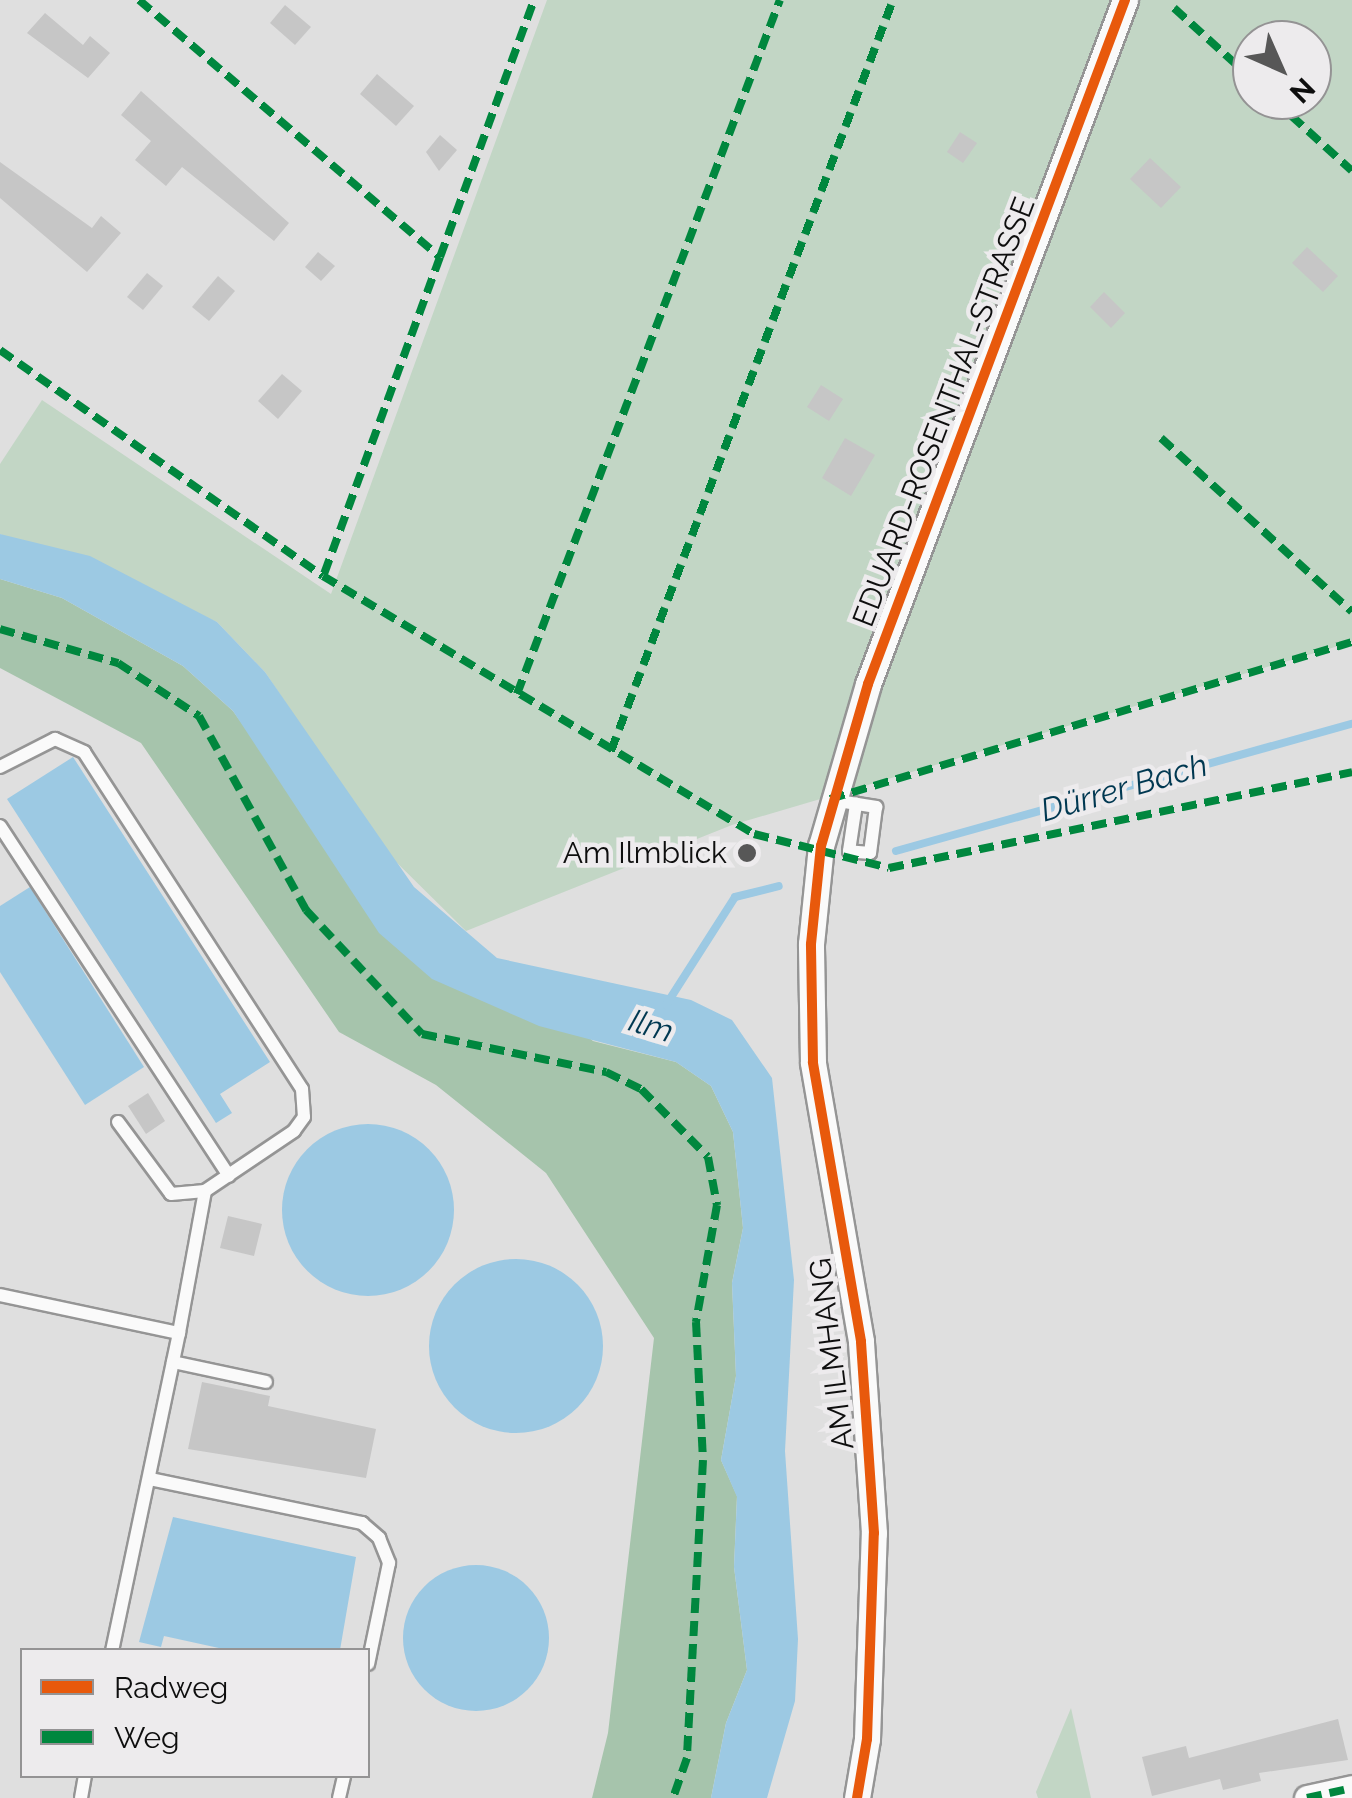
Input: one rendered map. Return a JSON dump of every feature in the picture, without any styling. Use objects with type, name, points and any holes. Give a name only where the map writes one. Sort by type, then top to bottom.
[{"type":"street","name":"EDUARD-ROSENTHAL-STRASSE","points":[[821,846],[829,800],[1125,0]]},
{"type":"street","name":"AM ILMHANG","points":[[821,846],[811,944],[814,1062],[861,1341],[874,1533],[872,1665],[857,1798]]},
{"type":"street","points":[[1307,1798],[1352,1788]]},
{"type":"lane","points":[[0,767],[55,739],[84,752],[302,1089],[304,1117],[294,1131],[205,1191],[171,1194],[118,1122]]},
{"type":"lane","points":[[829,800],[856,804]]},
{"type":"lane","points":[[0,826],[229,1176]]},
{"type":"lane","points":[[112,1648],[150,1479],[205,1191]]},
{"type":"lane","points":[[0,1295],[179,1334]]},
{"type":"lane","points":[[173,1362],[266,1382]]},
{"type":"lane","points":[[150,1479],[371,1530],[389,1564],[370,1654]]},
{"type":"green space","points":[[547,0],[1352,0],[1352,642],[732,825],[466,931],[386,852],[265,672],[217,622],[0,534],[0,464],[42,400],[331,594]]},
{"type":"green space","points":[[0,579],[62,598],[183,666],[233,711],[291,792],[593,1041],[676,1062],[711,1086],[733,1132],[743,1228],[732,1283],[736,1376],[721,1460],[737,1496],[734,1567],[747,1670],[726,1723],[711,1798],[592,1798],[608,1733],[654,1338],[546,1173],[436,1085],[339,1032],[141,743],[0,668]]},
{"type":"green space","points":[[1071,1708],[1091,1798],[1038,1798],[1036,1792]]},
{"type":"water","name":"Ilm","points":[[0,534],[90,556],[217,622],[265,672],[414,887],[497,958],[691,1000],[732,1020],[772,1078],[794,1280],[785,1451],[798,1639],[795,1701],[767,1798],[711,1798],[726,1723],[747,1670],[734,1567],[737,1497],[721,1460],[736,1376],[732,1283],[743,1228],[733,1132],[711,1086],[676,1062],[539,1026],[432,979],[379,933],[233,711],[183,666],[62,598],[0,579]]},
{"type":"water","points":[[73,757],[270,1062],[220,1094],[232,1113],[216,1123],[7,799]]},
{"type":"water","points":[[30,887],[144,1067],[85,1105],[0,972],[0,906]]},
{"type":"water","points":[[368,1124],[401,1131],[429,1149],[447,1177],[454,1210],[447,1243],[429,1271],[401,1289],[368,1296],[335,1289],[307,1271],[289,1243],[282,1210],[289,1177],[307,1149],[335,1131]]},
{"type":"water","points":[[516,1259],[549,1266],[577,1285],[596,1313],[603,1346],[596,1379],[577,1407],[549,1426],[516,1433],[483,1426],[455,1407],[436,1379],[429,1346],[436,1313],[455,1285],[483,1266]]},
{"type":"water","points":[[173,1517],[356,1557],[340,1648],[219,1648],[164,1636],[161,1647],[139,1642]]},
{"type":"water","points":[[476,1565],[504,1570],[528,1586],[544,1610],[549,1638],[544,1666],[528,1690],[504,1706],[476,1711],[448,1706],[424,1690],[408,1666],[403,1638],[408,1610],[424,1586],[448,1570]]},
{"type":"building","points":[[285,5],[311,27],[295,45],[270,23]]},
{"type":"building","points":[[45,13],[83,45],[90,36],[110,53],[88,78],[27,33]]},
{"type":"building","points":[[377,74],[414,106],[396,126],[360,94]]},
{"type":"building","points":[[141,91],[289,223],[274,241],[182,167],[166,186],[135,160],[151,141],[121,115]]},
{"type":"building","points":[[960,132],[977,143],[963,163],[947,152]]},
{"type":"building","points":[[440,135],[457,150],[439,171],[426,152]]},
{"type":"building","points":[[1150,158],[1181,187],[1161,208],[1130,179]]},
{"type":"building","points":[[0,162],[92,228],[101,216],[121,233],[87,272],[0,198]]},
{"type":"building","points":[[1307,247],[1338,276],[1323,292],[1292,263]]},
{"type":"building","points":[[318,252],[335,266],[321,281],[305,267]]},
{"type":"building","points":[[147,273],[163,286],[143,310],[127,297]]},
{"type":"building","points":[[218,276],[235,291],[209,321],[192,307]]},
{"type":"building","points":[[1104,292],[1125,313],[1111,328],[1090,307]]},
{"type":"building","points":[[282,374],[302,391],[278,419],[258,401]]},
{"type":"building","points":[[821,385],[843,399],[829,421],[807,407]]},
{"type":"building","points":[[845,438],[875,455],[851,496],[822,478]]},
{"type":"building","points":[[148,1093],[165,1121],[146,1134],[128,1106]]},
{"type":"building","points":[[228,1216],[262,1224],[254,1256],[220,1248]]},
{"type":"building","points":[[202,1382],[270,1396],[268,1406],[376,1429],[366,1478],[188,1449]]},
{"type":"building","points":[[1338,1719],[1348,1760],[1259,1773],[1261,1781],[1223,1790],[1220,1779],[1152,1796],[1142,1757],[1186,1746],[1189,1758]]},
{"type":"waterway","name":"Dürrer Bach","points":[[896,851],[1352,724]]},
{"type":"waterway","name":"Dürrer Bach","points":[[666,1005],[735,897],[779,886]]},
{"type":"marked path","points":[[139,0],[440,257],[323,576]]},
{"type":"marked path","points":[[440,257],[534,0]]},
{"type":"marked path","points":[[517,694],[780,0]]},
{"type":"marked path","points":[[611,751],[893,0]]},
{"type":"marked path","points":[[1174,8],[1232,61]]},
{"type":"marked path","points":[[1296,120],[1352,171]]},
{"type":"marked path","points":[[0,350],[323,576],[754,834],[889,868],[1352,772]]},
{"type":"marked path","points":[[1161,438],[1352,612]]},
{"type":"marked path","points":[[0,629],[118,663],[199,716],[306,910],[422,1034],[606,1072],[641,1089],[708,1157],[717,1205],[696,1322],[703,1460],[687,1758],[673,1798]]},
{"type":"marked path","points":[[830,799],[1352,642]]},
{"type":"marked path","points":[[1307,1798],[1352,1788]]},
{"type":"cycle path","points":[[857,1798],[867,1739],[874,1533],[861,1341],[813,1062],[811,944],[821,846],[868,684],[1125,0]]},
{"type":"place","name":"Am Ilmblick","points":[[747,853]]}]
